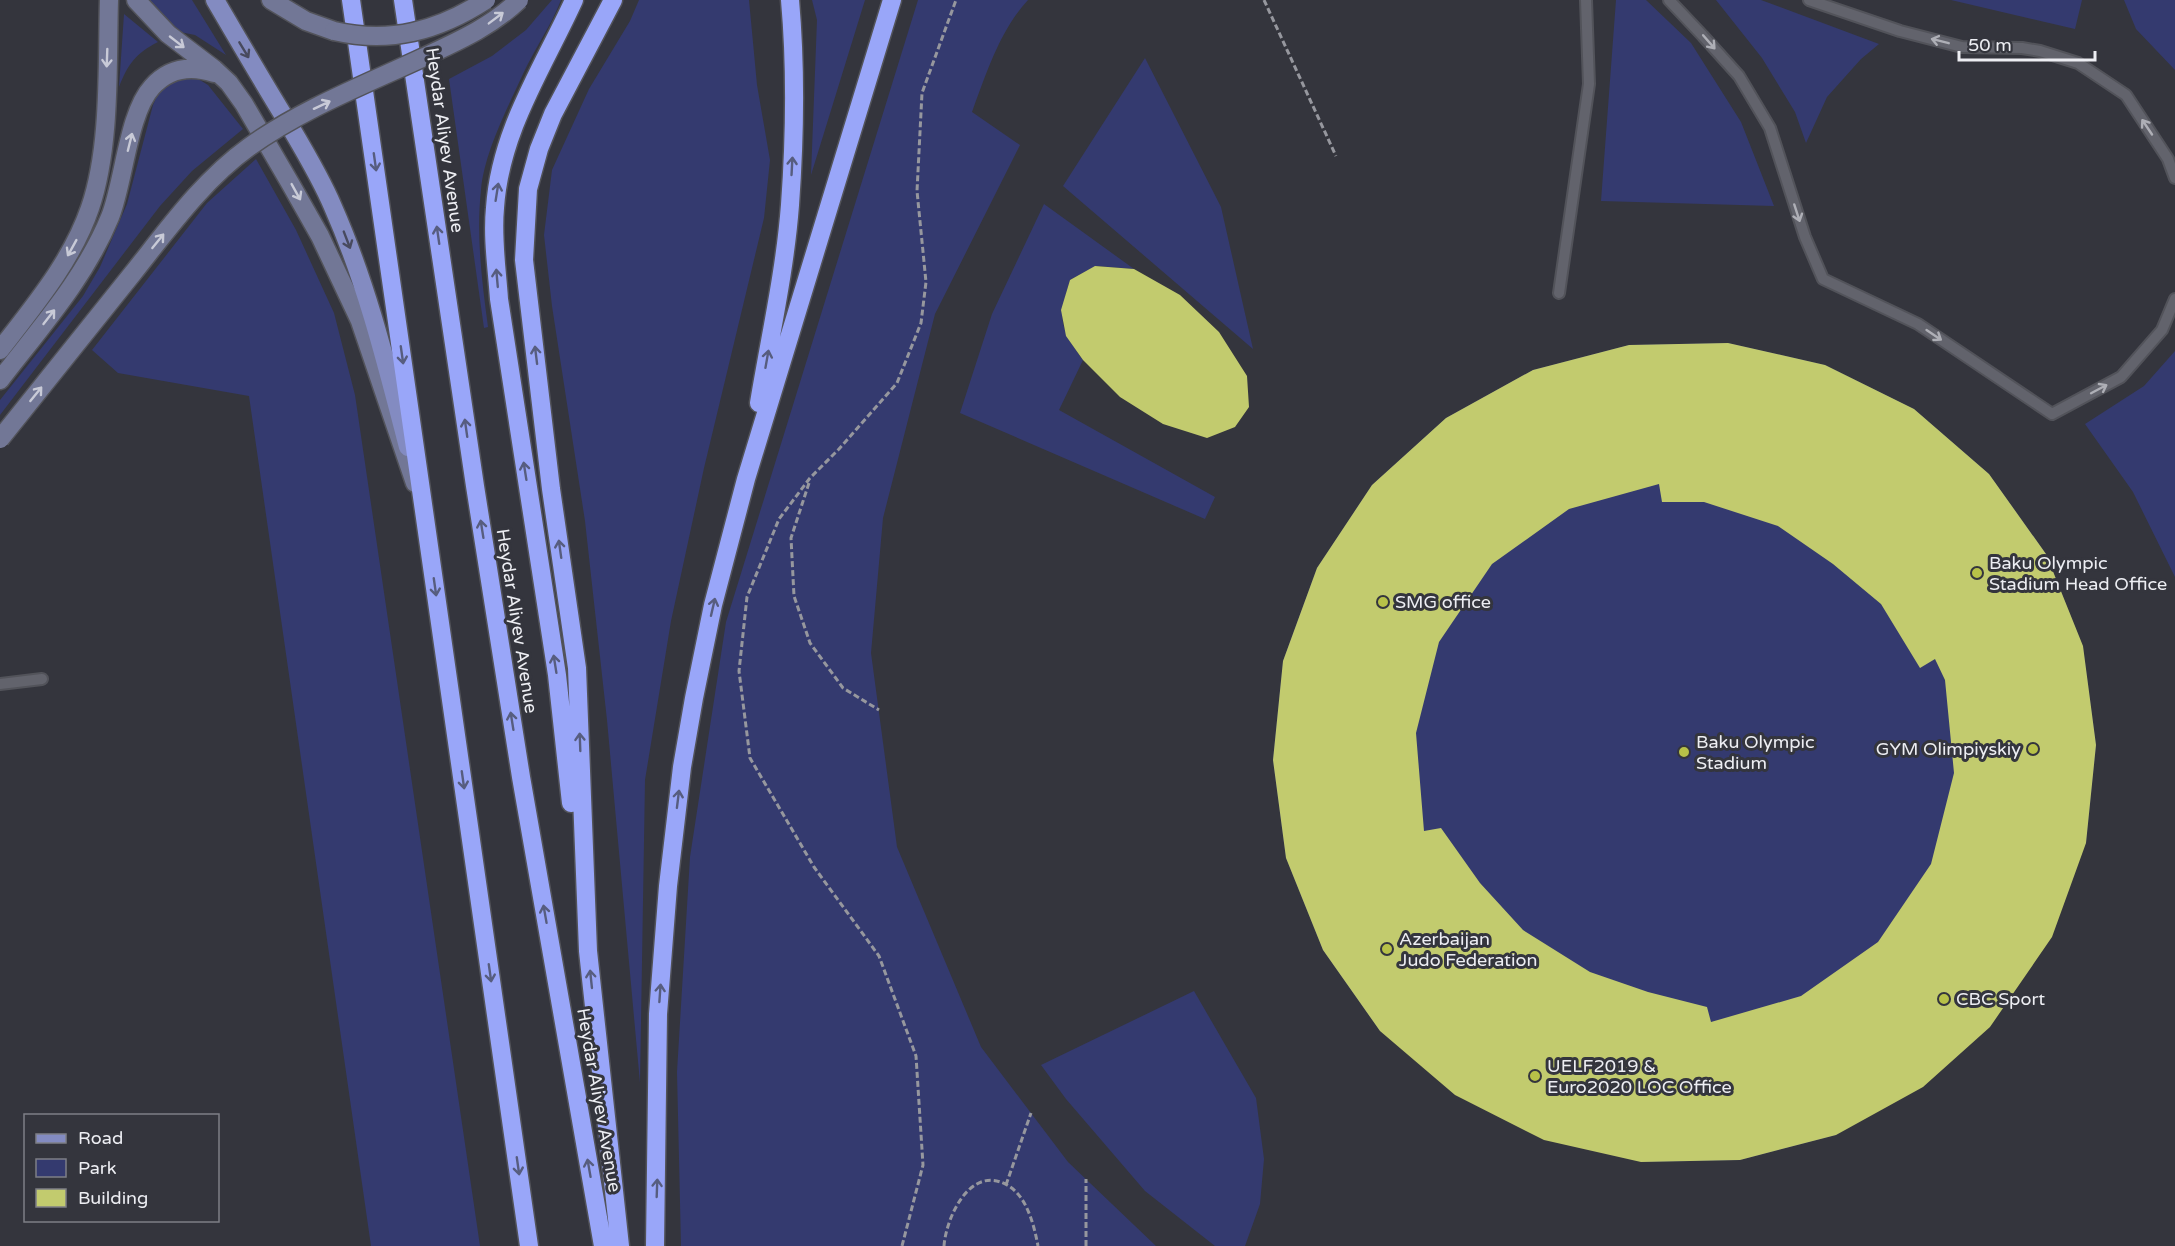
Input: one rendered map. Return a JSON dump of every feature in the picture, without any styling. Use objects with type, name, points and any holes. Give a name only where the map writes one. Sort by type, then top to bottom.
[{"type":"highway","points":[[351,0],[529,1246]]},
{"type":"highway","name":"Heydar Aliyev Avenue","points":[[403,0],[473,474],[521,777],[603,1246]]},
{"type":"highway","points":[[574,0],[521,106],[509,138],[500,171],[495,208],[495,250],[499,299],[557,675],[620,1246]]},
{"type":"highway","points":[[588,951],[577,668],[551,489],[526,271],[525,225],[528,189],[539,149],[553,114],[613,0]]},
{"type":"highway","points":[[746,478],[790,207],[794,124],[794,49],[790,0]]},
{"type":"highway","points":[[655,1246],[658,1167],[658,1014],[673,843],[693,698],[713,604],[746,478],[892,0]]},
{"type":"main road","points":[[0,350],[64,263],[90,209],[98,183],[103,148],[109,0]]},
{"type":"main road","points":[[136,0],[168,34],[223,76],[244,104],[280,164],[341,279],[360,321],[424,508]]},
{"type":"main road","points":[[215,0],[301,146],[332,204],[349,245],[387,365],[424,508]]},
{"type":"main road","points":[[271,0],[306,21],[333,31],[372,35],[398,35],[418,31],[459,17],[486,0]]},
{"type":"main road","points":[[292,0],[333,31]]},
{"type":"main road","points":[[0,440],[186,208],[227,165],[247,148],[292,120],[486,26],[519,0]]},
{"type":"main road","points":[[0,380],[56,308],[83,270],[100,240],[117,195],[136,119],[150,88],[169,72],[181,69],[193,68],[223,76]]},
{"type":"lane","points":[[1559,292],[1589,84],[1586,0]]},
{"type":"lane","points":[[1668,0],[1738,76],[1770,128],[1805,237],[1823,279],[1918,324],[2052,414],[2121,377],[2163,330],[2175,299]]},
{"type":"lane","points":[[1809,0],[1900,31],[1962,47],[2022,48],[2078,63],[2126,95],[2168,159],[2175,178]]},
{"type":"lane","points":[[0,684],[42,679]]},
{"type":"path","points":[[902,1246],[923,1165],[916,1056],[879,956],[814,867],[750,758],[739,671],[747,597],[779,519],[810,478],[839,449],[897,383],[921,323],[926,282],[917,191],[922,93],[956,0]]},
{"type":"path","points":[[1264,0],[1336,156]]},
{"type":"path","points":[[810,478],[792,538],[794,596],[810,643],[843,688],[879,710]]},
{"type":"path","points":[[1006,1185],[1031,1113]]},
{"type":"path","points":[[1086,1179],[1086,1246]]},
{"type":"path","points":[[944,1246],[945,1235],[955,1206],[971,1187],[988,1180],[1006,1185],[1021,1199],[1034,1224],[1038,1246]]},
{"type":"green space","points":[[149,0],[192,0],[226,55],[195,35],[180,32]]},
{"type":"green space","points":[[552,0],[561,0],[504,115],[483,176],[479,242],[488,327],[484,328],[449,79],[492,56],[526,30]]},
{"type":"green space","points":[[639,0],[749,0],[757,85],[770,160],[764,218],[704,468],[671,621],[645,780],[640,1083],[607,720],[585,521],[552,306],[544,235],[552,170],[589,89],[630,21]]},
{"type":"green space","points":[[812,0],[865,0],[811,175],[817,20]]},
{"type":"green space","points":[[918,0],[1028,0],[1009,25],[1002,39],[988,68],[972,112],[1020,145],[935,314],[883,518],[871,653],[897,847],[981,1047],[1068,1162],[1156,1246],[681,1246],[677,1072],[690,857],[726,622]]},
{"type":"green space","points":[[1616,0],[1646,0],[1691,43],[1741,122],[1774,206],[1601,201]]},
{"type":"green space","points":[[1716,0],[1761,0],[1879,44],[1861,59],[1827,97],[1806,143],[1795,112],[1762,58]]},
{"type":"green space","points":[[1951,0],[2082,0],[2075,29]]},
{"type":"green space","points":[[2124,0],[2175,0],[2175,70],[2136,29]]},
{"type":"green space","points":[[124,14],[158,42],[144,50],[134,60],[119,87]]},
{"type":"green space","points":[[1145,58],[1221,207],[1253,349],[1063,186]]},
{"type":"green space","points":[[195,77],[208,85],[243,129],[192,171],[160,206],[0,415],[0,400],[83,296],[100,267],[127,204],[153,105],[161,87],[177,79]]},
{"type":"green space","points":[[256,159],[296,230],[334,313],[355,395],[480,1246],[371,1246],[249,396],[118,373],[92,350],[207,203]]},
{"type":"green space","points":[[1044,204],[1134,269],[1096,266],[1070,280],[1064,305],[1063,322],[1069,339],[1083,360],[1059,410],[1215,497],[1205,519],[960,413],[992,314]]},
{"type":"green space","name":"Baku Olympic Stadium","points":[[1728,343],[1825,365],[1914,409],[1989,474],[2046,554],[2083,647],[2096,745],[2086,843],[1836,1135],[1740,1160],[1641,1162],[1380,1031],[1323,950],[1286,858],[1273,760],[1283,661],[1317,568],[1372,485],[1446,418],[1533,370],[1629,345]]},
{"type":"green space","points":[[2175,351],[2175,577],[2133,492],[2085,424],[2144,386]]},
{"type":"green space","points":[[1194,991],[1256,1098],[1264,1159],[1260,1204],[1245,1246],[1215,1246],[1145,1191],[1066,1099],[1041,1065]]},
{"type":"building","points":[[1095,266],[1134,269],[1180,295],[1219,332],[1247,376],[1249,407],[1235,427],[1207,438],[1163,424],[1120,397],[1083,360],[1066,336],[1061,310],[1070,280]]},
{"type":"building","name":"Baku Olympic Stadium","points":[[1728,343],[1825,365],[1914,409],[1989,474],[2046,554],[2083,646],[2096,745],[2086,843],[2052,937],[1990,1027],[1923,1087],[1836,1135],[1740,1160],[1641,1162],[1544,1140],[1455,1095],[1380,1031],[1323,950],[1286,858],[1273,760],[1283,661],[1317,568],[1372,485],[1446,418],[1533,370],[1629,345]],"holes":[[[1659,484],[1662,502],[1704,502],[1778,526],[1833,564],[1881,604],[1920,668],[1935,659],[1945,680],[1954,773],[1931,864],[1878,942],[1801,996],[1711,1022],[1707,1007],[1648,992],[1590,972],[1523,930],[1480,883],[1441,828],[1424,831],[1416,733],[1439,642],[1492,564],[1569,509]]]},
{"type":"place","name":"Baku Olympic Stadium Head Office","points":[[1977,573]]},
{"type":"place","name":"SMG office","points":[[1383,602]]},
{"type":"place","name":"GYM Olimpiyskiy","points":[[2033,749]]},
{"type":"place","name":"Baku Olympic Stadium","points":[[1684,752]]},
{"type":"place","name":"Azerbaijan Judo Federation","points":[[1387,949]]},
{"type":"place","name":"CBC Sport","points":[[1944,999]]},
{"type":"place","name":"UELF2019 & Euro2020 LOC Office","points":[[1535,1076]]}]
